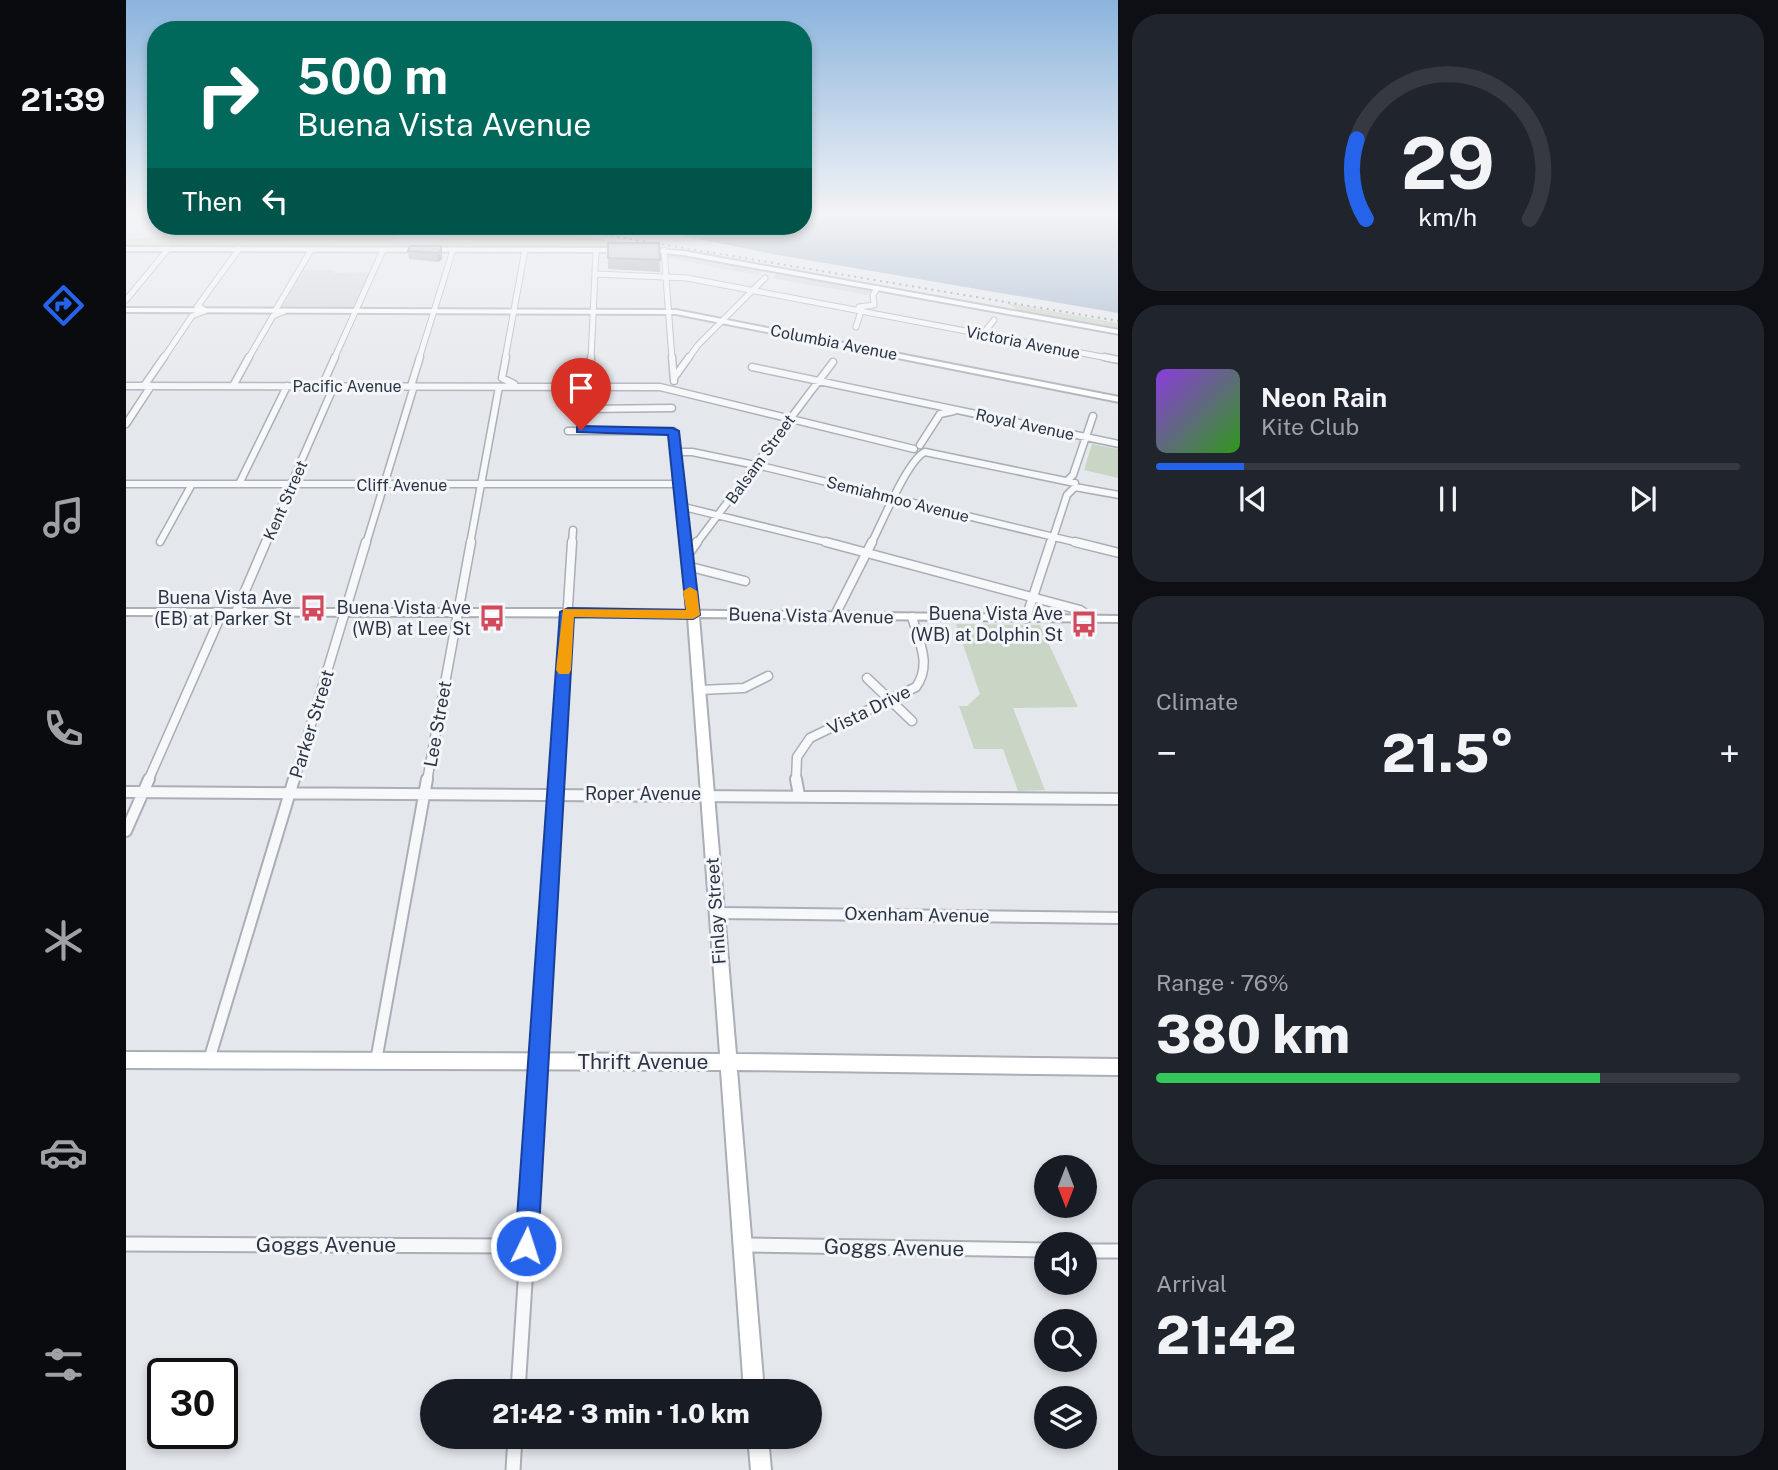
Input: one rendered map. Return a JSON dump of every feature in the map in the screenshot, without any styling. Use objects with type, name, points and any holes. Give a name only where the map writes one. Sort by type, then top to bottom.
[{"type":"street","points":[[126,300],[141,282]]},
{"type":"street","points":[[202,308],[219,282]]},
{"type":"street","points":[[233,386],[291,282]]},
{"type":"street","points":[[321,386],[368,282]]},
{"type":"street","name":"Parker Street","points":[[209,1060],[346,613],[444,282]]},
{"type":"street","name":"Lee Street","points":[[376,1061],[519,282]]},
{"type":"street","points":[[596,282],[587,385],[581,397],[583,407],[672,408]]},
{"type":"street","points":[[665,282],[674,380],[698,345],[761,282]]},
{"type":"street","name":"Victoria Avenue","points":[[703,282],[1118,360]]},
{"type":"street","points":[[837,282],[1118,332]]},
{"type":"street","points":[[843,308],[874,305],[873,295],[877,288]]},
{"type":"street","name":"Columbia Avenue","points":[[126,310],[191,314],[202,308],[272,313],[435,310],[668,312],[725,320],[1118,400]]},
{"type":"street","points":[[856,327],[861,311]]},
{"type":"street","points":[[126,424],[191,314]]},
{"type":"street","points":[[984,334],[994,320]]},
{"type":"street","name":"Balsam Street","points":[[687,556],[832,362]]},
{"type":"street","name":"Royal Avenue","points":[[752,367],[1118,444]]},
{"type":"street","name":"Pacific Avenue","points":[[126,386],[413,386],[501,382],[523,387],[587,385],[671,388],[789,420],[1118,495]]},
{"type":"street","points":[[239,484],[287,386]]},
{"type":"street","name":"Kent Street","points":[[236,612],[334,386]]},
{"type":"street","points":[[567,387],[569,398],[581,397]]},
{"type":"street","points":[[834,617],[865,552],[940,414],[939,408],[932,404]]},
{"type":"street","points":[[940,414],[966,411]]},
{"type":"street","points":[[1026,618],[1093,416]]},
{"type":"street","name":"Finlay Street","points":[[568,431],[673,431],[700,690],[753,1379]]},
{"type":"street","name":"Semiahmoo Avenue","points":[[676,452],[692,452],[756,465],[1118,553]]},
{"type":"street","name":"Cliff Avenue","points":[[126,484],[678,484]]},
{"type":"street","points":[[160,542],[192,484]]},
{"type":"street","points":[[680,506],[1080,610],[1093,619]]},
{"type":"street","points":[[519,1379],[573,530]]},
{"type":"street","points":[[687,566],[745,581]]},
{"type":"street","name":"Buena Vista Avenue","points":[[126,612],[568,612],[1118,619]]},
{"type":"street","points":[[126,831],[222,613]]},
{"type":"street","name":"Vista Drive","points":[[799,795],[794,768],[796,757],[810,738],[891,701],[916,687],[924,679],[926,667],[912,617]]},
{"type":"street","points":[[700,690],[741,690],[754,687],[768,676]]},
{"type":"street","points":[[867,677],[912,721]]},
{"type":"street","name":"Roper Avenue","points":[[126,792],[1118,799]]},
{"type":"street","name":"Oxenham Avenue","points":[[716,913],[1118,918]]},
{"type":"street","name":"Thrift Avenue","points":[[126,1060],[728,1062],[1118,1067]]},
{"type":"street","name":"Goggs Avenue","points":[[126,1244],[526,1246]]},
{"type":"street","name":"Goggs Avenue","points":[[742,1245],[1034,1250]]},
{"type":"street","points":[[1097,1251],[1118,1251]]},
{"type":"street","points":[[513,1470],[514,1449]]},
{"type":"street","points":[[759,1449],[761,1470]]},
{"type":"shaded area","points":[[295,282],[365,282],[350,309],[281,309]]},
{"type":"shaded area","points":[[792,282],[831,282],[872,289],[867,295]]},
{"type":"green space","points":[[1007,303],[1118,323],[1118,329],[1019,311]]},
{"type":"green space","points":[[1092,444],[1118,449],[1118,478],[1084,470]]},
{"type":"green space","points":[[956,624],[1040,625],[1078,707],[1013,708],[1045,790],[1018,791],[1003,749],[974,749],[959,706],[967,706],[980,694]]},
{"type":"water","points":[[934,282],[1118,282],[1118,313]]},
{"type":"railway","points":[[884,282],[1118,321]]},
{"type":"slow traffic","points":[[564,670],[568,612],[693,615],[690,591]]},
{"type":"place","name":"Buena Vista Ave (EB) at Parker St","points":[[313,608]]},
{"type":"place","name":"Buena Vista Ave (WB) at Lee St","points":[[492,618]]},
{"type":"place","name":"Buena Vista Ave (WB) at Dolphin St","points":[[1084,624]]},
{"type":"route","points":[[526,1246],[568,612],[693,615],[683,541],[676,438],[673,431],[581,430]]}]
